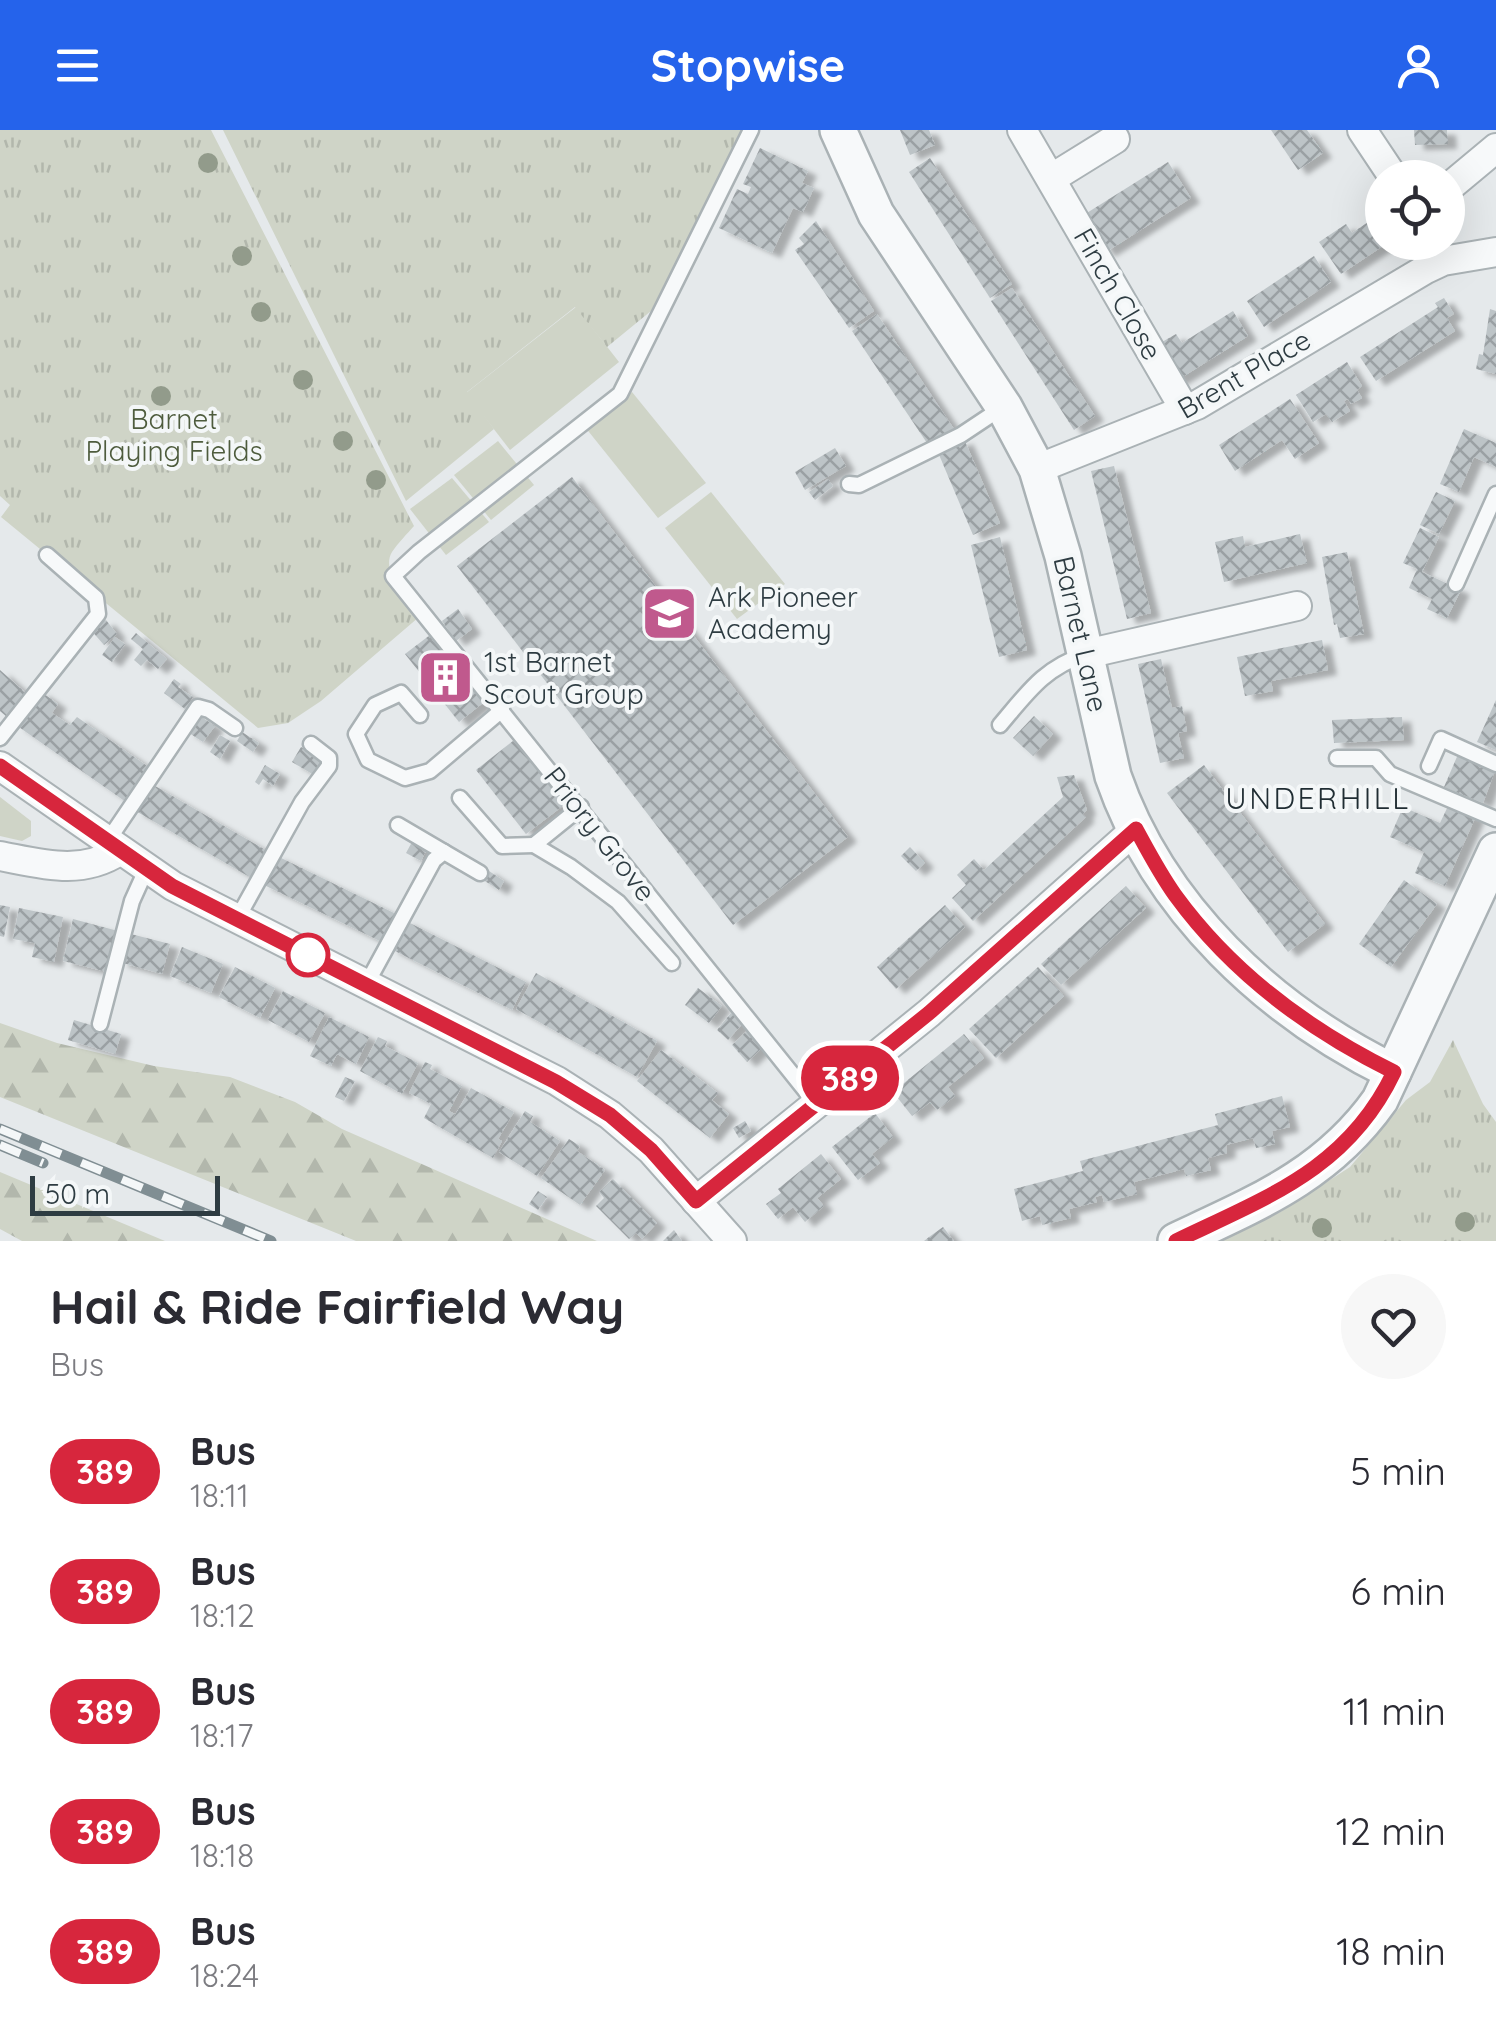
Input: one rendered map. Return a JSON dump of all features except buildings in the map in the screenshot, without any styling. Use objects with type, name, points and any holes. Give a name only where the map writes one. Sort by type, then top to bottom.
[{"type":"street","name":"Barnet Lane","points":[[838,130],[876,214],[1004,407],[1037,469],[1058,538],[1113,776],[1136,829],[1176,896],[1226,954],[1321,1033],[1394,1072]]},
{"type":"street","name":"Finch Close","points":[[1022,130],[1185,410]]},
{"type":"street","points":[[1362,130],[1384,154]]},
{"type":"street","points":[[1052,178],[1115,139]]},
{"type":"street","points":[[1465,174],[1496,148]]},
{"type":"street","name":"Brent Place","points":[[1465,252],[1496,252]]},
{"type":"street","name":"Brent Place","points":[[1037,469],[1185,410],[1426,260]]},
{"type":"street","points":[[1086,654],[1297,606]]},
{"type":"street","points":[[0,766],[146,870],[556,1082],[610,1115],[651,1150],[732,1241]]},
{"type":"street","points":[[696,1201],[929,1013],[1136,829]]},
{"type":"street","points":[[0,856],[66,868],[99,863],[113,847]]},
{"type":"street","points":[[1176,1241],[1244,1209],[1318,1167],[1362,1125],[1394,1072],[1496,851]]},
{"type":"lane","name":"Priory Grove","points":[[751,130],[620,394],[393,576],[816,1105]]},
{"type":"lane","points":[[849,484],[859,485],[927,452],[1004,407]]},
{"type":"lane","points":[[1456,584],[1496,494]]},
{"type":"lane","points":[[0,738],[98,614],[96,598],[47,555]]},
{"type":"lane","points":[[1000,725],[1042,676],[1060,663],[1086,654]]},
{"type":"lane","points":[[420,715],[401,692],[375,705],[356,734],[368,760],[405,778],[430,770],[502,710]]},
{"type":"lane","points":[[113,847],[198,708],[235,728]]},
{"type":"lane","points":[[1429,766],[1441,739],[1496,764]]},
{"type":"lane","points":[[237,918],[302,802],[329,766],[329,758],[311,744]]},
{"type":"lane","points":[[1337,758],[1376,758],[1390,774],[1496,820]]},
{"type":"lane","points":[[460,798],[502,846],[534,845],[618,902],[672,963]]},
{"type":"lane","points":[[534,845],[581,807]]},
{"type":"lane","points":[[398,825],[480,873]]},
{"type":"lane","points":[[366,985],[434,860],[444,852]]},
{"type":"lane","points":[[100,1024],[132,901],[146,870]]},
{"type":"green space","name":"Barnet Playing Fields","points":[[0,130],[211,130],[414,526],[389,560],[392,577],[419,617],[321,701],[288,723],[258,728],[1,517],[10,505],[0,496]]},
{"type":"green space","points":[[223,130],[748,130],[651,311],[607,347],[575,307],[467,392],[494,429],[406,501]]},
{"type":"green space","points":[[576,307],[619,362],[510,450],[466,393]]},
{"type":"green space","points":[[632,392],[706,483],[658,518],[585,427]]},
{"type":"green space","points":[[498,441],[534,485],[491,520],[454,475]]},
{"type":"green space","points":[[452,478],[489,522],[446,555],[410,509]]},
{"type":"green space","points":[[711,492],[785,584],[737,619],[665,528]]},
{"type":"green space","points":[[0,797],[31,821],[31,836],[22,841],[0,836]]},
{"type":"green space","points":[[0,1023],[57,1043],[154,1066],[230,1077],[295,1102],[342,1129],[597,1241],[356,1241],[0,1097]]},
{"type":"green space","points":[[1453,1040],[1483,1104],[1496,1122],[1496,1241],[1221,1241],[1282,1211],[1350,1167],[1406,1100],[1430,1082]]},
{"type":"green space","points":[[0,1172],[165,1241],[22,1241],[0,1229]]},
{"type":"railway","points":[[0,1129],[271,1241]]},
{"type":"railway","points":[[0,1145],[43,1163]]},
{"type":"bus line","name":"389","points":[[0,766],[172,886],[556,1082],[610,1115],[651,1150],[696,1201],[929,1013],[1136,829],[1176,896],[1226,954],[1321,1033],[1394,1072],[1362,1125],[1318,1167],[1176,1241]]},
{"type":"place","name":"Ark Pioneer Academy","points":[[669,613]]},
{"type":"place","name":"1st Barnet Scout Group","points":[[445,678]]},
{"type":"district","name":"UNDERHILL","points":[[1318,799]]}]
